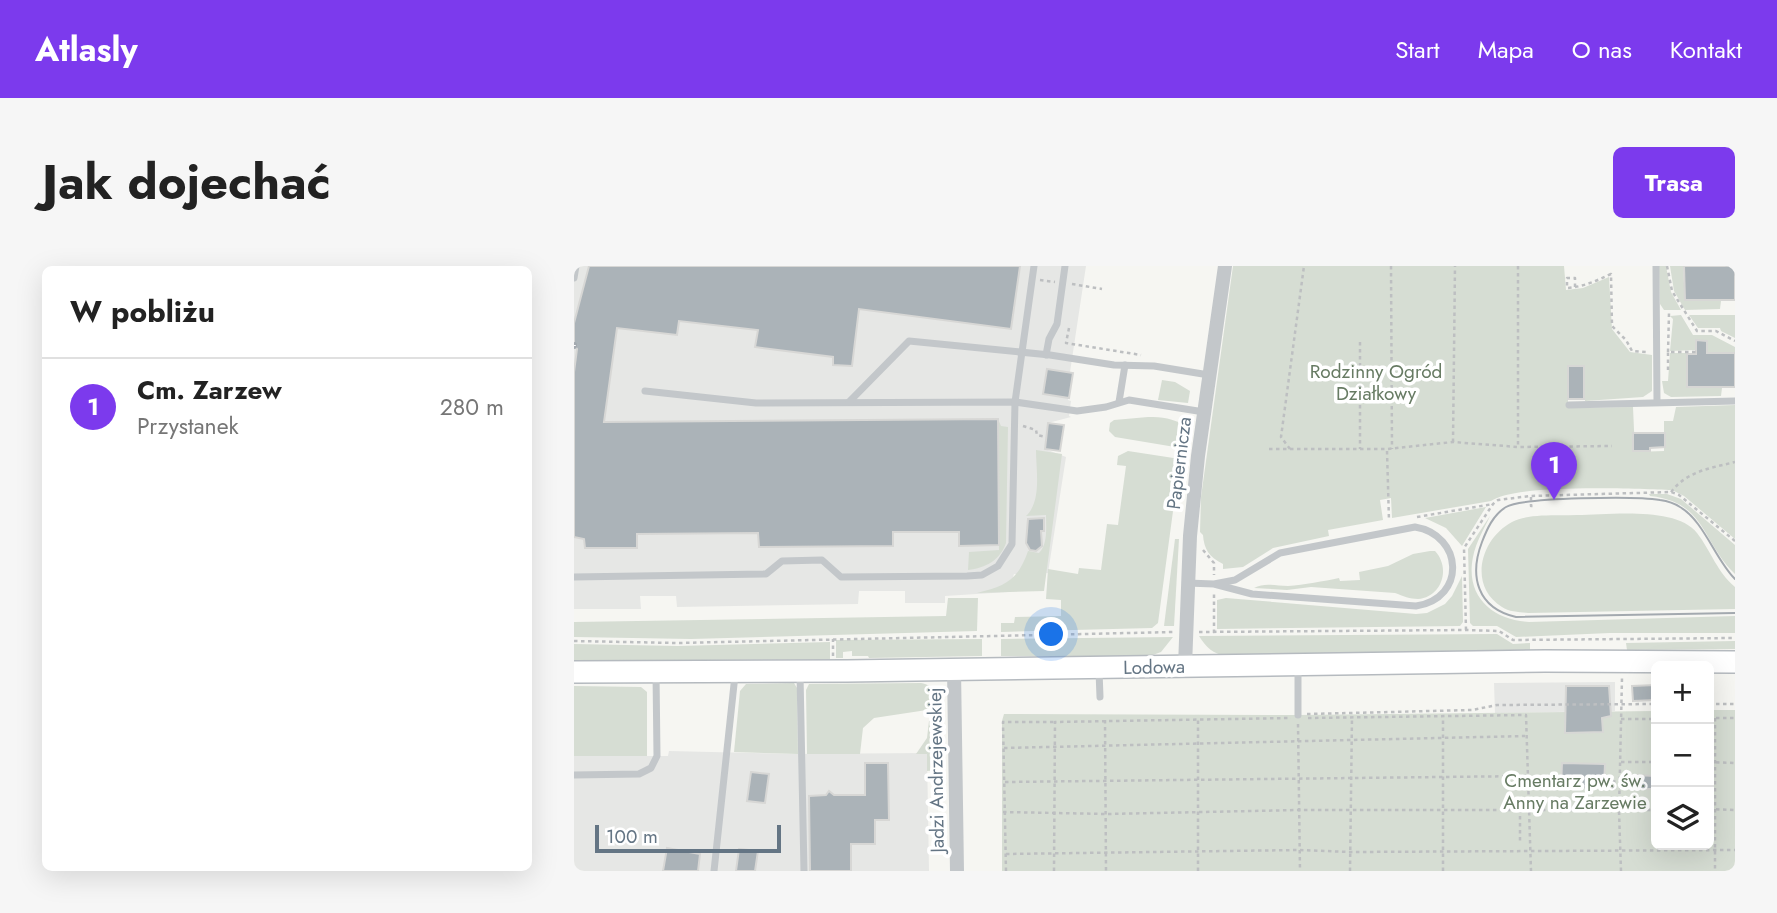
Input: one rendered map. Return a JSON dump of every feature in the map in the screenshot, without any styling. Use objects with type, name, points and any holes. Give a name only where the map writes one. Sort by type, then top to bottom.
[{"type":"street","name":"Papiernicza","points":[[1185,666],[1191,523],[1225,266]]},
{"type":"street","name":"Lodowa","points":[[574,672],[1545,661],[1735,662]]},
{"type":"street","name":"Jadzi Andrzejewskiej","points":[[954,669],[957,871]]},
{"type":"lane","points":[[574,278],[576,266]]},
{"type":"lane","points":[[574,577],[766,574],[782,561],[822,560],[841,577],[982,575],[998,566],[1012,544],[1015,402],[1034,266]]},
{"type":"lane","points":[[1046,355],[1049,339],[1057,324],[1065,266]]},
{"type":"lane","points":[[1656,266],[1657,402]]},
{"type":"lane","points":[[849,402],[909,341],[1022,352],[1114,365],[1154,366],[1209,375]]},
{"type":"lane","points":[[1657,352],[1667,352]]},
{"type":"lane","points":[[1119,402],[1125,365]]},
{"type":"lane","points":[[645,391],[756,403],[1015,402],[1077,411],[1137,401],[1204,412]]},
{"type":"lane","points":[[1569,405],[1735,401]]},
{"type":"lane","points":[[1187,583],[1214,584],[1236,580],[1280,554],[1415,527],[1436,535],[1451,553],[1452,579],[1447,590],[1429,604],[1416,606],[1252,594],[1214,584]]},
{"type":"lane","points":[[1298,665],[1298,716]]},
{"type":"lane","points":[[1099,667],[1100,697]]},
{"type":"lane","points":[[800,670],[804,871]]},
{"type":"lane","points":[[714,871],[736,671]]},
{"type":"lane","points":[[574,775],[639,774],[651,768],[657,756],[656,673]]},
{"type":"path","points":[[1290,449],[1281,437],[1304,266]]},
{"type":"path","points":[[1391,266],[1392,449]]},
{"type":"path","points":[[1453,442],[1455,266]]},
{"type":"path","points":[[1518,266],[1518,447]]},
{"type":"path","points":[[1667,266],[1672,291],[1697,331],[1716,331],[1735,341]]},
{"type":"path","points":[[1575,287],[1611,274],[1614,329],[1626,340],[1632,351],[1657,352]]},
{"type":"path","points":[[1076,285],[1102,289]]},
{"type":"path","points":[[1657,380],[1667,380],[1669,313]]},
{"type":"path","points":[[1069,328],[1066,344],[1075,345]]},
{"type":"path","points":[[1360,342],[1360,449]]},
{"type":"path","points":[[1667,352],[1696,352]]},
{"type":"path","points":[[1269,449],[1392,449],[1453,442],[1518,447],[1612,446]]},
{"type":"path","points":[[1387,449],[1390,532]]},
{"type":"path","points":[[1671,492],[1678,483],[1695,473],[1735,463]]},
{"type":"path","points":[[1466,630],[1464,548],[1498,500],[1530,495],[1671,492],[1679,495],[1735,541]]},
{"type":"path","points":[[1530,495],[1531,506],[1535,506]]},
{"type":"path","points":[[574,640],[677,643],[1186,632],[1466,630],[1499,631],[1513,640],[1735,638]]},
{"type":"path","points":[[1621,871],[1619,811],[1622,670]]},
{"type":"path","points":[[1714,704],[1735,704]]},
{"type":"path","points":[[1006,871],[1003,722],[1198,720],[1472,710],[1497,705],[1651,705]]},
{"type":"path","points":[[1298,716],[1526,715],[1531,871]]},
{"type":"path","points":[[1298,716],[1300,871]]},
{"type":"path","points":[[1443,716],[1443,871]]},
{"type":"path","points":[[1350,871],[1352,717]]},
{"type":"path","points":[[1715,871],[1715,718],[1735,718]]},
{"type":"path","points":[[1621,719],[1651,719]]},
{"type":"path","points":[[1105,720],[1106,871]]},
{"type":"path","points":[[1198,720],[1198,871]]},
{"type":"path","points":[[1055,722],[1055,871]]},
{"type":"path","points":[[1004,748],[1525,736]]},
{"type":"path","points":[[1621,762],[1651,762]]},
{"type":"path","points":[[1716,762],[1735,763]]},
{"type":"path","points":[[1005,782],[1198,782],[1528,776]]},
{"type":"path","points":[[1605,781],[1633,782]]},
{"type":"path","points":[[1528,786],[1620,788]]},
{"type":"path","points":[[1520,809],[1520,844]]},
{"type":"path","points":[[1715,809],[1735,810]]},
{"type":"path","points":[[1003,812],[1107,814],[1299,810],[1651,810]]},
{"type":"path","points":[[1006,854],[1300,850],[1735,850]]},
{"type":"shaded area","points":[[574,266],[1086,266],[1070,372],[1073,373],[1068,400],[1071,401],[1071,417],[1048,423],[1045,449],[1066,457],[1048,573],[1014,574],[1008,592],[945,596],[945,603],[905,603],[905,591],[859,591],[858,604],[677,607],[676,596],[640,596],[641,609],[574,609]]},
{"type":"shaded area","points":[[1615,682],[1615,711],[1495,713],[1494,683]]},
{"type":"shaded area","points":[[669,751],[927,753],[929,871],[574,871],[574,756],[668,756]]},
{"type":"green space","name":"Rodzinny Ogród Działkowy","points":[[1233,266],[1564,266],[1566,290],[1583,288],[1609,277],[1612,329],[1630,352],[1652,355],[1652,391],[1643,397],[1585,401],[1585,365],[1568,365],[1568,408],[1633,407],[1635,452],[1664,451],[1664,421],[1673,421],[1676,407],[1735,405],[1735,539],[1684,496],[1672,490],[1550,489],[1505,495],[1491,501],[1392,518],[1391,498],[1380,500],[1383,520],[1328,530],[1329,536],[1273,548],[1243,567],[1223,569],[1223,564],[1208,552],[1200,532],[1201,497]]},
{"type":"green space","points":[[1659,266],[1666,266],[1671,292],[1681,310],[1664,310],[1660,304]]},
{"type":"green space","points":[[1670,266],[1683,266],[1685,301],[1721,301],[1720,309],[1685,310],[1674,291]]},
{"type":"green space","points":[[1681,315],[1693,335],[1712,335],[1735,347],[1735,352],[1708,353],[1708,340],[1696,340],[1696,350],[1670,351],[1673,319],[1670,316]]},
{"type":"green space","points":[[1689,315],[1735,315],[1735,338],[1720,328],[1698,328]]},
{"type":"green space","points":[[1670,353],[1686,353],[1686,388],[1722,388],[1721,396],[1671,397],[1664,393],[1662,381],[1668,381]]},
{"type":"green space","points":[[1162,380],[1175,382],[1190,391],[1188,403],[1158,400]]},
{"type":"green space","points":[[1148,417],[1176,421],[1185,426],[1181,448],[1115,437],[1109,431],[1110,423],[1114,420]]},
{"type":"green space","points":[[998,419],[1001,426],[1008,427],[1006,543],[992,562],[968,570],[969,552],[999,550]]},
{"type":"green space","points":[[1036,450],[1062,454],[1044,591],[977,593],[996,588],[1010,580],[1020,569],[1028,551],[1039,553],[1044,545],[1046,515],[1026,516],[1036,494]]},
{"type":"green space","points":[[1128,451],[1180,459],[1158,623],[1152,628],[1001,632],[1001,623],[1014,623],[1015,617],[1061,616],[1061,600],[1046,599],[1048,569],[1078,574],[1079,568],[1101,570],[1107,524],[1118,525],[1126,466],[1117,465],[1118,456]]},
{"type":"green space","points":[[1649,494],[1667,494],[1681,499],[1735,545],[1735,574],[1693,515],[1682,506]]},
{"type":"green space","points":[[1486,507],[1462,546],[1446,528],[1425,518]]},
{"type":"green space","points":[[1658,515],[1687,524],[1697,533],[1723,575],[1735,587],[1735,609],[1528,613],[1505,609],[1491,598],[1485,587],[1482,563],[1492,540],[1512,522],[1527,517]]},
{"type":"green space","points":[[1490,516],[1474,551],[1472,571],[1477,594],[1493,611],[1529,622],[1735,616],[1735,633],[1610,633],[1516,637],[1497,626],[1473,626],[1470,623],[1468,549]]},
{"type":"green space","points":[[1175,539],[1179,539],[1174,626],[1164,626]]},
{"type":"green space","points":[[1435,551],[1440,558],[1442,581],[1433,593],[1418,599],[1395,593],[1311,587],[1287,590],[1254,588],[1266,585],[1301,585],[1339,578],[1340,581],[1360,580],[1359,572],[1388,566],[1413,554]]},
{"type":"green space","points":[[1462,576],[1463,622],[1460,626],[1217,629],[1217,600],[1226,598],[1427,613],[1445,604]]},
{"type":"green space","points":[[948,598],[978,598],[977,631],[691,639],[574,637],[574,622],[946,616]]},
{"type":"green space","points":[[1497,634],[1513,644],[1530,643],[1530,652],[1226,656],[1210,649],[1199,636]]},
{"type":"green space","points":[[1173,637],[1161,652],[1150,656],[1001,656],[1001,639]]},
{"type":"green space","points":[[982,639],[982,656],[869,658],[852,656],[852,651],[843,652],[843,658],[836,658],[836,640]]},
{"type":"green space","points":[[1735,641],[1735,649],[1627,650],[1626,643]]},
{"type":"green space","points":[[830,642],[830,659],[574,661],[574,644],[678,646]]},
{"type":"green space","points":[[794,683],[797,688],[798,754],[734,752],[740,691],[746,684]]},
{"type":"green space","points":[[921,683],[938,691],[940,708],[874,718],[863,728],[860,754],[807,754],[806,690],[809,684]]},
{"type":"green space","points":[[574,686],[641,687],[647,692],[647,756],[574,756]]},
{"type":"green space","name":"Cmentarz pw. św. Anny na Zarzewie","points":[[1714,710],[1735,710],[1735,871],[1002,871],[1004,714],[1298,715],[1651,711],[1651,850],[1714,850]]},
{"type":"green space","points":[[940,720],[943,724],[942,770],[927,771],[927,754],[916,754],[927,738],[929,721]]},
{"type":"building","points":[[589,266],[1020,266],[1011,329],[859,309],[852,366],[833,365],[833,357],[755,347],[758,330],[679,321],[677,335],[617,328],[604,422],[998,419],[999,545],[959,546],[959,532],[893,532],[893,546],[759,547],[758,533],[637,534],[637,548],[585,548],[584,539],[574,537],[574,372],[577,349],[574,345],[574,323]]},
{"type":"building","points":[[1684,266],[1735,266],[1735,300],[1685,300]]},
{"type":"building","points":[[1696,340],[1707,341],[1707,353],[1735,353],[1735,387],[1687,387],[1687,354],[1696,354]]},
{"type":"building","points":[[1568,366],[1584,366],[1584,399],[1568,399]]},
{"type":"building","points":[[1047,369],[1073,373],[1069,398],[1043,394]]},
{"type":"building","points":[[1048,423],[1064,425],[1060,451],[1045,449]]},
{"type":"building","points":[[1633,433],[1665,433],[1665,447],[1650,448],[1650,451],[1633,451]]},
{"type":"building","points":[[1044,518],[1042,546],[1036,551],[1030,550],[1026,543],[1028,519]]},
{"type":"building","points":[[1651,685],[1651,700],[1633,701],[1632,686]]},
{"type":"building","points":[[1566,686],[1609,686],[1611,716],[1602,718],[1603,732],[1565,733]]},
{"type":"building","points":[[865,763],[888,763],[889,820],[875,820],[875,844],[851,844],[851,871],[810,871],[809,796],[826,795],[829,791],[834,795],[865,795]]},
{"type":"building","points":[[1562,763],[1605,764],[1604,786],[1561,787]]},
{"type":"building","points":[[751,772],[769,774],[765,803],[747,801]]},
{"type":"building","points":[[1633,775],[1651,776],[1651,789],[1633,789]]},
{"type":"building","points":[[667,848],[700,854],[698,871],[663,871]]},
{"type":"building","points":[[739,849],[758,851],[755,871],[736,871]]},
{"type":"tram line","points":[[1735,579],[1688,513],[1670,502],[1647,499],[1556,499],[1506,507],[1488,527],[1476,567],[1480,589],[1485,598],[1503,613],[1516,617],[1735,613]]},
{"type":"place","name":"Cm. Zarzew","points":[[1554,500]]}]
